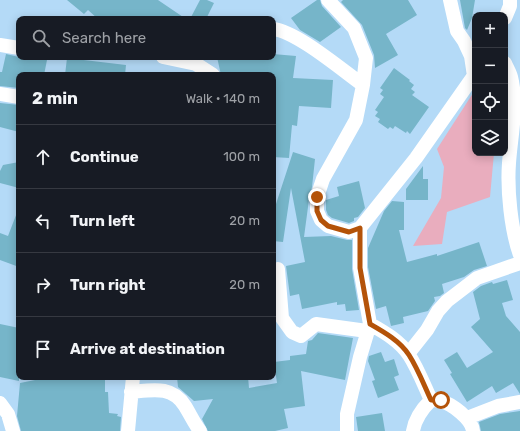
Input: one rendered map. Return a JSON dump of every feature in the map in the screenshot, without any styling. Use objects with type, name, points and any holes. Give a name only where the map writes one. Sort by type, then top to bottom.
[{"type":"street","points":[[328,0],[354,28],[366,58],[363,85],[356,120],[323,179],[317,197],[317,211],[321,220],[328,226],[349,232],[360,228],[416,158],[472,79]]},
{"type":"street","points":[[450,0],[457,32],[464,42],[472,61]]},
{"type":"street","points":[[508,12],[510,6],[510,0]]},
{"type":"street","points":[[276,29],[281,30],[298,39],[363,85]]},
{"type":"street","points":[[0,45],[16,48]]},
{"type":"street","points":[[177,60],[196,64],[208,72]]},
{"type":"street","points":[[508,70],[511,76],[516,132],[509,166],[510,208],[517,247],[520,255]]},
{"type":"street","points":[[0,94],[16,97]]},
{"type":"street","points":[[347,431],[347,414],[369,327],[360,268],[360,228]]},
{"type":"street","points":[[408,354],[438,311],[447,301],[477,278],[520,263]]},
{"type":"street","points":[[278,269],[282,318],[292,332],[301,336],[316,324],[369,327],[394,339],[408,354],[419,372],[431,400]]},
{"type":"street","points":[[128,431],[133,380]]},
{"type":"street","points":[[131,392],[150,390],[172,393],[179,398],[185,406],[200,431]]},
{"type":"street","points":[[413,431],[414,423],[422,409],[431,400],[441,400],[456,409],[470,425],[498,406],[520,402]]},
{"type":"street","points":[[0,404],[8,414],[13,431]]},
{"type":"shaded area","points":[[472,95],[472,156],[494,156],[490,197],[447,212],[442,244],[413,246],[441,198],[444,167],[437,149]]},
{"type":"building","points":[[67,0],[158,0],[182,16],[95,16],[88,10],[84,14]]},
{"type":"building","points":[[200,0],[207,0],[214,3],[208,16],[192,16]]},
{"type":"building","points":[[317,0],[320,0],[322,6],[341,27],[320,42],[300,30],[291,18]]},
{"type":"building","points":[[343,0],[408,0],[417,15],[386,34],[398,55],[375,68],[374,55],[362,25],[341,2]]},
{"type":"building","points":[[460,0],[475,0],[472,18],[467,30],[465,28]]},
{"type":"building","points":[[6,54],[16,56],[16,60],[47,60],[45,72],[16,72],[16,88],[0,86],[0,72],[2,72]]},
{"type":"building","points":[[276,54],[296,56],[293,78],[333,80],[331,108],[299,106],[297,126],[292,125],[289,158],[276,157],[276,72],[220,72],[218,60],[276,60]]},
{"type":"building","points":[[67,60],[84,60],[126,65],[125,72],[65,72]]},
{"type":"building","points":[[394,68],[410,80],[409,81],[414,85],[411,89],[415,92],[412,95],[429,107],[410,134],[407,131],[406,133],[395,126],[393,129],[390,127],[388,129],[378,122],[380,119],[375,116],[378,112],[375,110],[384,97],[380,94],[383,90],[380,88]]},
{"type":"building","points":[[0,103],[16,105],[16,131],[0,127]]},
{"type":"building","points":[[293,152],[315,159],[304,237],[331,236],[352,240],[352,269],[359,310],[346,311],[345,304],[337,305],[337,302],[302,309],[299,294],[290,296],[286,266],[305,262],[291,188],[283,242],[276,241],[276,204]]},
{"type":"building","points":[[16,163],[16,187],[0,183],[0,171],[3,165]]},
{"type":"building","points":[[423,166],[423,179],[428,179],[428,200],[406,200],[406,189]]},
{"type":"building","points":[[359,181],[365,208],[358,217],[354,218],[354,221],[349,223],[332,218],[328,215],[326,210],[326,200],[339,196],[337,187]]},
{"type":"building","points":[[392,201],[404,202],[404,230],[399,230],[407,262],[437,254],[437,256],[479,242],[487,266],[474,270],[464,277],[442,284],[444,293],[440,296],[434,297],[435,301],[428,311],[403,317],[404,323],[391,326],[386,306],[376,309],[368,267],[368,248],[384,211]]},
{"type":"building","points":[[16,215],[16,266],[0,260],[0,233],[8,236]]},
{"type":"building","points":[[507,280],[513,300],[502,303],[506,316],[520,332],[520,394],[513,383],[496,393],[492,386],[467,402],[450,374],[452,373],[444,360],[457,352],[467,368],[493,352],[471,327],[480,319],[473,292],[481,286],[492,282],[493,284]]},
{"type":"building","points":[[0,324],[16,327],[16,380],[19,381],[0,377]]},
{"type":"building","points":[[318,333],[353,338],[345,380],[301,371],[305,406],[284,409],[288,428],[275,431],[208,431],[202,419],[213,399],[194,401],[178,387],[177,380],[248,380],[249,388],[277,383],[276,362],[290,360],[290,356],[306,354],[308,341],[312,340]]},
{"type":"building","points":[[381,352],[385,362],[394,359],[399,375],[394,377],[399,390],[378,398],[372,381],[375,380],[368,361],[369,356]]},
{"type":"building","points":[[35,380],[105,380],[105,392],[108,392],[109,413],[118,414],[117,416],[121,417],[120,431],[21,431],[17,416],[20,383]]},
{"type":"building","points":[[520,411],[520,431],[481,431],[479,422],[500,414]]},
{"type":"building","points":[[382,413],[385,431],[358,431],[356,417]]},
{"type":"route","points":[[317,197],[317,211],[321,220],[328,226],[349,232],[360,228],[360,268],[370,324],[394,339],[408,354],[419,372],[431,400],[441,400]]}]
